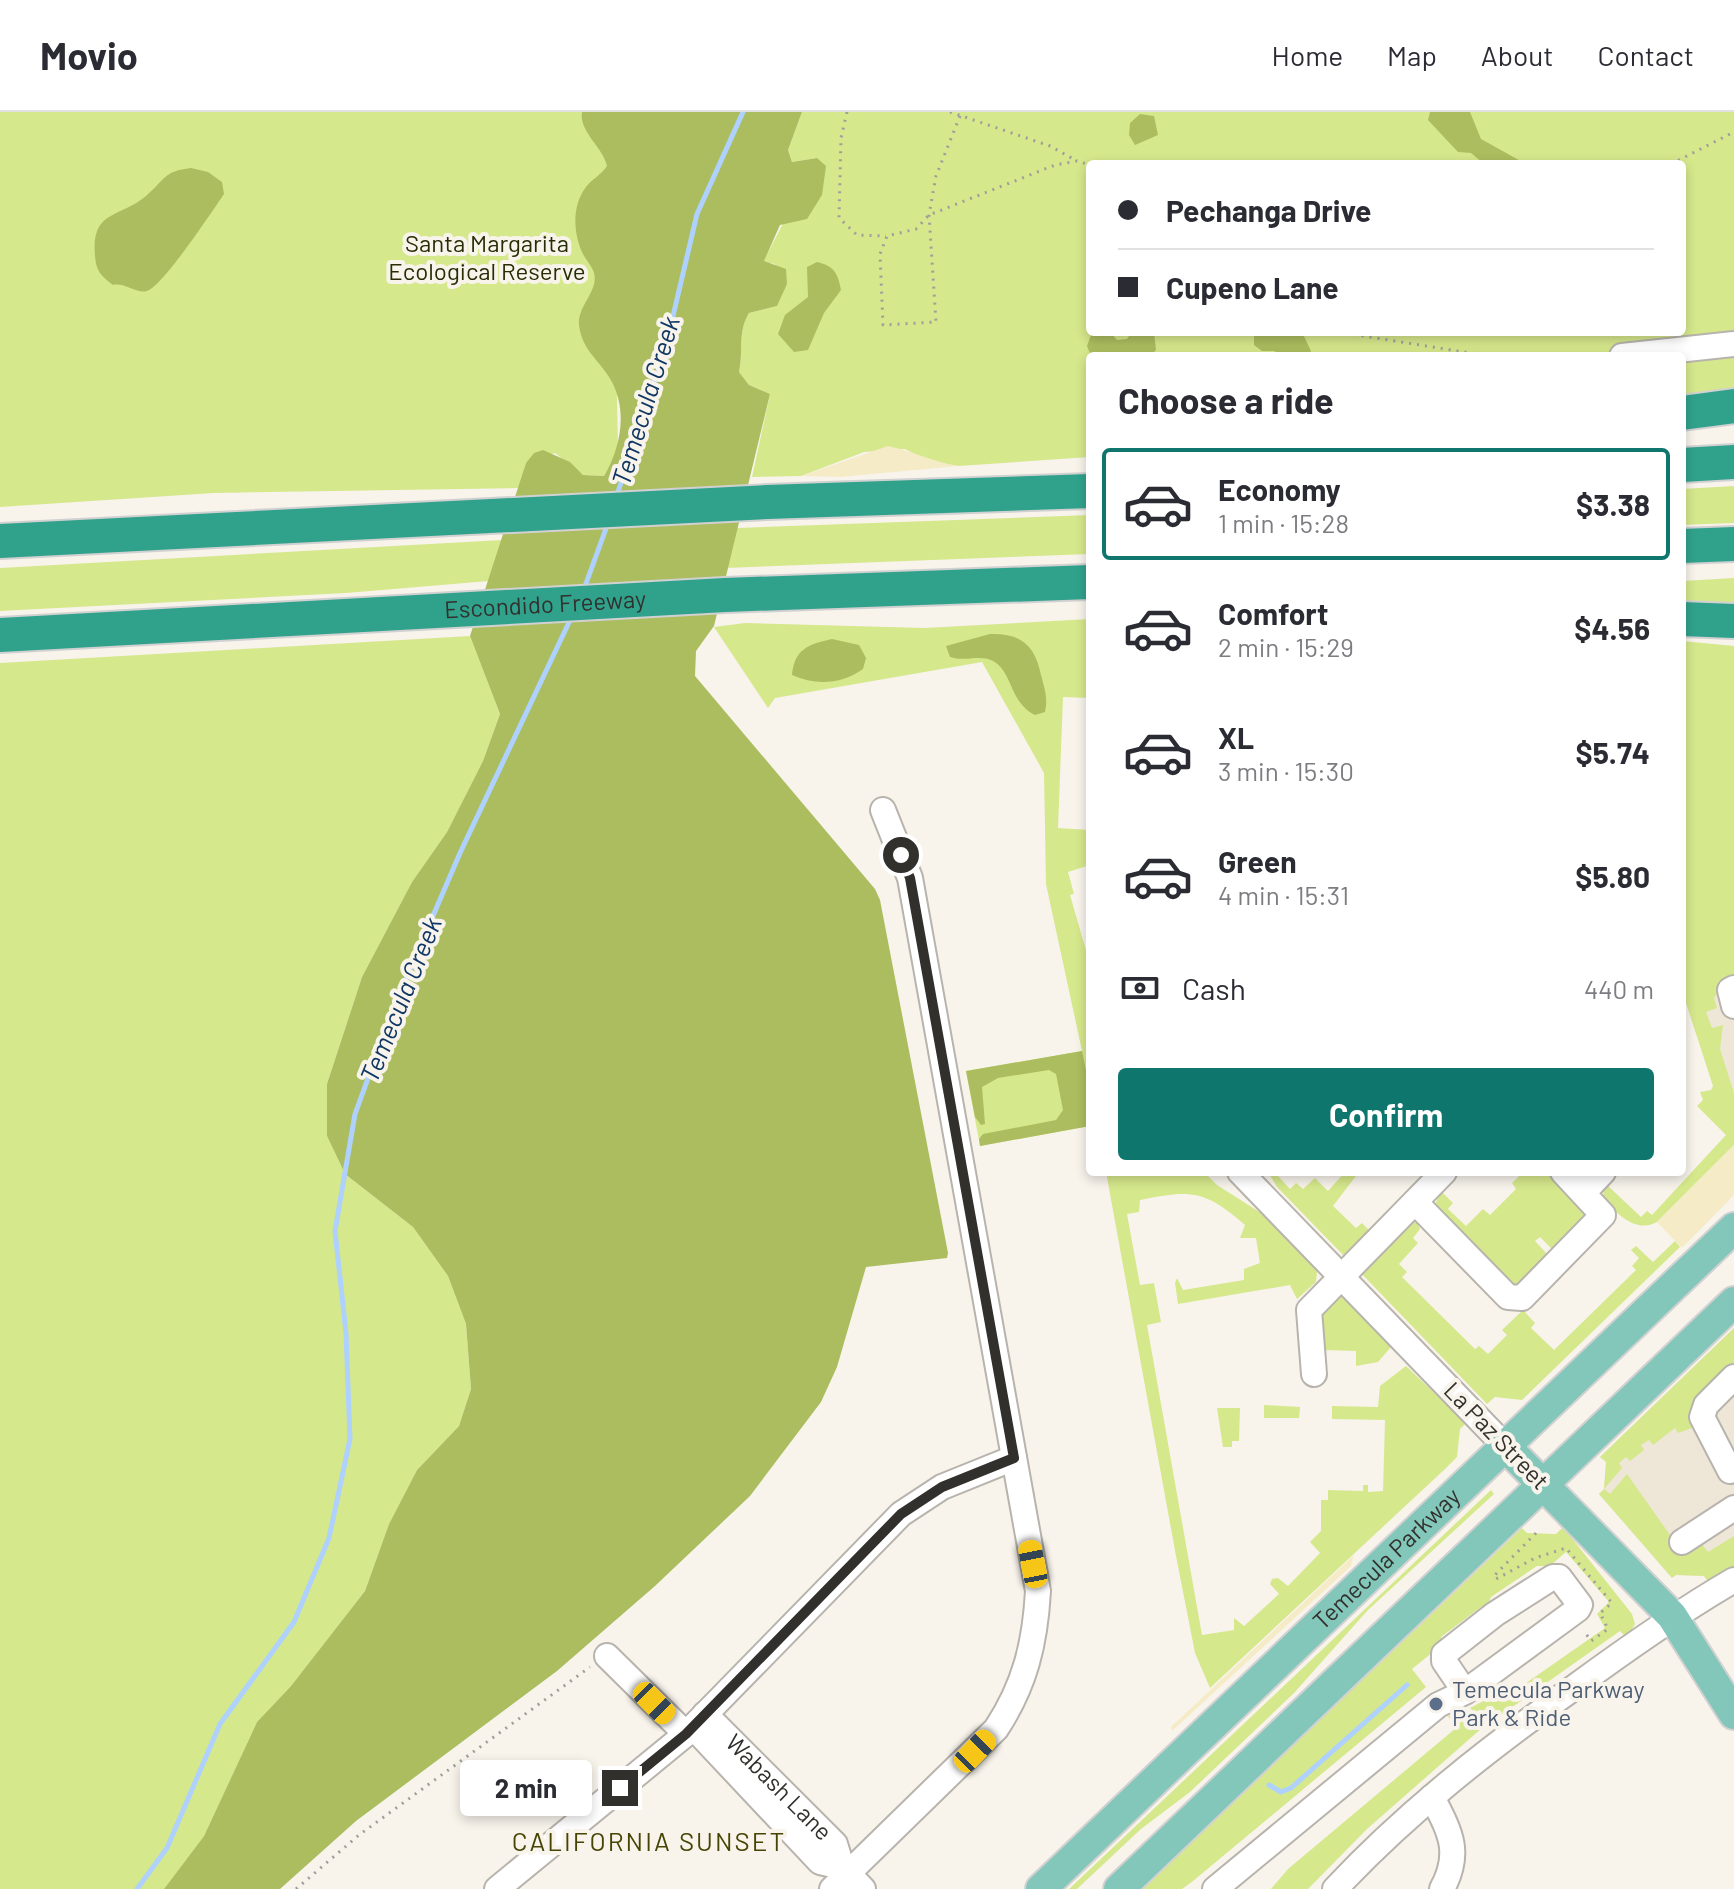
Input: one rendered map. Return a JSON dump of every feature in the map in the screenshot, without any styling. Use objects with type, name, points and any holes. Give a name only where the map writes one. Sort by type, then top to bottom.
[{"type":"highway","points":[[1686,412],[1734,406]]},
{"type":"highway","points":[[1686,465],[1734,462]]},
{"type":"highway","points":[[0,541],[767,502],[1086,491]]},
{"type":"highway","points":[[1686,546],[1734,544]]},
{"type":"highway","name":"Escondido Freeway","points":[[0,635],[725,595],[1086,582]]},
{"type":"highway","points":[[1686,619],[1734,621]]},
{"type":"main road","name":"Temecula Parkway","points":[[1041,1889],[1507,1448],[1734,1228]]},
{"type":"main road","points":[[1119,1889],[1734,1302]]},
{"type":"main road","name":"La Paz Street","points":[[1507,1448],[1672,1616],[1734,1714]]},
{"type":"street","points":[[1659,352],[1734,344]]},
{"type":"street","points":[[846,1880],[996,1729],[1015,1701],[1028,1669],[1036,1629],[1038,1591],[910,878],[883,810]]},
{"type":"street","points":[[1734,988],[1730,990],[1734,1006]]},
{"type":"street","name":"La Paz Street","points":[[1244,1176],[1507,1448]]},
{"type":"street","points":[[1314,1374],[1309,1310],[1440,1176]]},
{"type":"street","points":[[1415,1202],[1513,1299],[1522,1298],[1603,1215],[1567,1176]]},
{"type":"street","points":[[1584,1192],[1599,1176]]},
{"type":"street","points":[[1733,1473],[1710,1437],[1702,1413],[1734,1377]]},
{"type":"street","points":[[497,1889],[695,1725],[901,1514],[942,1487],[1014,1458]]},
{"type":"street","points":[[1682,1542],[1734,1508]]},
{"type":"street","points":[[1224,1884],[1438,1705],[1465,1692],[1578,1609],[1580,1605],[1559,1577],[1553,1577],[1495,1614],[1444,1654],[1444,1661],[1465,1692]]},
{"type":"street","points":[[1335,1889],[1391,1832],[1494,1737],[1672,1616],[1734,1580]]},
{"type":"street","name":"Wabash Lane","points":[[607,1656],[695,1725],[820,1862],[846,1880]]},
{"type":"street","points":[[1432,1797],[1452,1837],[1453,1868],[1442,1889]]},
{"type":"path","points":[[847,112],[841,138],[839,218],[857,235],[887,236],[916,229],[929,215],[1055,165],[1077,161]]},
{"type":"path","points":[[950,112],[1050,146],[1086,164]]},
{"type":"path","points":[[887,236],[880,254],[883,325],[936,322],[929,215],[936,176],[960,116]]},
{"type":"path","points":[[1679,160],[1734,132]]},
{"type":"path","points":[[1363,336],[1464,352]]},
{"type":"path","points":[[296,1889],[359,1835],[607,1656]]},
{"type":"shaded area","points":[[1734,979],[1734,1133],[1687,992]]},
{"type":"shaded area","points":[[1734,1328],[1734,1568],[1710,1584],[1704,1576],[1676,1575],[1672,1578],[1599,1494],[1604,1489],[1606,1462],[1600,1457]]},
{"type":"green space","name":"Santa Margarita Ecological Reserve","points":[[0,112],[757,112],[617,397],[618,451],[604,476],[583,475],[555,453],[526,463],[519,488],[214,493],[0,507]]},
{"type":"green space","points":[[582,112],[802,112],[788,150],[792,162],[817,158],[826,166],[822,195],[807,219],[780,225],[764,261],[786,269],[787,284],[777,306],[749,313],[745,320],[739,372],[749,385],[770,394],[714,626],[696,651],[695,676],[875,889],[880,900],[947,1258],[866,1267],[837,1367],[821,1402],[750,1496],[655,1586],[557,1671],[356,1821],[280,1889],[164,1889],[204,1836],[257,1722],[291,1686],[365,1591],[389,1524],[417,1470],[459,1426],[471,1389],[466,1324],[448,1276],[413,1227],[345,1174],[327,1136],[327,1084],[362,977],[412,882],[447,832],[483,761],[500,714],[470,636],[526,463],[534,453],[543,450],[570,462],[583,475],[604,476],[618,443],[621,418],[617,394],[584,342],[579,325],[581,311],[595,280],[579,244],[576,210],[581,194],[607,166],[584,126]]},
{"type":"green space","points":[[802,112],[1734,112],[1734,392],[1686,402],[1686,352],[1086,352],[1086,457],[959,466],[930,462],[905,449],[864,452],[801,476],[752,477],[770,394],[749,385],[739,372],[742,335],[749,313],[777,306],[775,264],[763,262],[817,158],[792,162],[788,150]]},
{"type":"green space","points":[[1430,112],[1470,112],[1481,139],[1519,160],[1479,160],[1471,153],[1458,152],[1428,120]]},
{"type":"green space","points":[[1140,114],[1154,116],[1158,135],[1135,145],[1129,135],[1130,123]]},
{"type":"green space","points":[[191,168],[208,172],[222,182],[224,194],[157,284],[145,291],[113,285],[97,266],[97,230],[108,217],[146,196],[169,174]]},
{"type":"green space","points":[[817,262],[834,271],[841,290],[824,313],[808,350],[794,352],[778,334],[785,315],[808,297],[807,267]]},
{"type":"green space","points":[[1091,336],[1114,336],[1117,340],[1129,336],[1154,336],[1156,350],[1089,352],[1087,346]]},
{"type":"green space","points":[[1254,336],[1304,336],[1311,351],[1262,351],[1254,345]]},
{"type":"green space","points":[[1734,486],[1734,523],[1686,525],[1686,489]]},
{"type":"green space","points":[[1086,515],[1086,554],[726,568],[737,528]]},
{"type":"green space","points":[[502,540],[489,581],[346,593],[0,611],[0,568]]},
{"type":"green space","points":[[1734,578],[1734,608],[1686,603],[1686,581]]},
{"type":"green space","points":[[1086,619],[1086,698],[1063,697],[1058,828],[1086,830],[1086,866],[1068,872],[1074,894],[1070,895],[1086,950],[1086,1127],[980,1146],[966,1071],[1082,1051],[1046,884],[1044,773],[982,662],[775,698],[768,708],[714,627],[745,623],[924,628]]},
{"type":"green space","points":[[990,634],[1018,639],[1035,656],[1045,690],[1045,712],[1035,715],[1020,703],[1004,672],[993,661],[950,657],[946,646]]},
{"type":"green space","points":[[470,636],[500,714],[483,761],[447,832],[412,882],[362,977],[327,1084],[327,1136],[345,1174],[413,1227],[448,1276],[466,1324],[471,1389],[459,1426],[417,1470],[389,1524],[365,1591],[291,1686],[257,1722],[204,1836],[164,1889],[0,1889],[0,663]]},
{"type":"green space","points":[[832,639],[859,645],[866,658],[863,669],[829,682],[810,681],[792,675],[796,659],[804,649]]},
{"type":"green space","points":[[1686,641],[1734,646],[1734,983],[1723,986],[1714,998],[1717,1008],[1706,1012],[1712,1028],[1723,1025],[1720,1049],[1734,1093],[1734,1145],[1657,1222],[1641,1225],[1627,1220],[1602,1198],[1606,1184],[1641,1217],[1647,1211],[1652,1215],[1726,1135],[1697,1106],[1703,1100],[1700,1092],[1711,1090],[1713,1086],[1686,1003]]},
{"type":"green space","points":[[1082,1051],[1086,1070],[1086,1127],[980,1146],[979,1139],[983,1134],[1056,1120],[1063,1110],[1056,1074],[1049,1070],[998,1078],[982,1087],[985,1124],[981,1125],[975,1117],[966,1071]]},
{"type":"green space","points":[[1107,1176],[1208,1176],[1261,1213],[1317,1271],[1316,1282],[1297,1299],[1290,1285],[1178,1304],[1177,1278],[1183,1290],[1244,1280],[1244,1269],[1260,1263],[1256,1238],[1240,1238],[1245,1225],[1218,1204],[1196,1195],[1140,1200],[1139,1212],[1127,1214],[1140,1285],[1154,1283],[1161,1322],[1147,1325],[1202,1635],[1234,1630],[1234,1618],[1244,1626],[1279,1594],[1270,1584],[1272,1579],[1278,1578],[1288,1586],[1320,1553],[1310,1542],[1321,1531],[1321,1500],[1328,1500],[1328,1490],[1363,1491],[1363,1485],[1368,1485],[1368,1492],[1383,1491],[1385,1420],[1332,1419],[1332,1406],[1378,1407],[1380,1386],[1406,1366],[1466,1423],[1460,1429],[1457,1457],[1210,1688],[1195,1653]]},
{"type":"green space","points":[[1270,1176],[1278,1176],[1290,1189],[1296,1183],[1303,1189],[1315,1178],[1328,1191],[1341,1176],[1356,1176],[1333,1206],[1356,1228],[1362,1223],[1371,1232],[1345,1257],[1277,1187]]},
{"type":"green space","points":[[1519,1176],[1553,1176],[1583,1207],[1586,1217],[1555,1252],[1540,1237],[1535,1241],[1549,1256],[1522,1286],[1513,1287],[1434,1207],[1441,1191],[1453,1203],[1448,1209],[1466,1226],[1483,1209],[1490,1215],[1516,1189],[1512,1183]]},
{"type":"green space","points":[[1417,1222],[1420,1229],[1413,1238],[1418,1243],[1399,1264],[1407,1272],[1402,1277],[1475,1349],[1479,1346],[1488,1354],[1507,1335],[1502,1330],[1523,1310],[1535,1323],[1531,1328],[1554,1350],[1636,1270],[1632,1266],[1639,1258],[1631,1250],[1636,1246],[1653,1262],[1675,1241],[1680,1247],[1522,1400],[1495,1397],[1487,1404],[1358,1270],[1407,1223]]},
{"type":"green space","points":[[1340,1295],[1391,1347],[1378,1362],[1356,1366],[1356,1351],[1322,1350],[1318,1308]]},
{"type":"green space","points":[[1734,1328],[1734,1370],[1695,1427],[1678,1433],[1675,1428],[1653,1445],[1649,1440],[1641,1445],[1644,1450],[1630,1461],[1626,1457],[1619,1463],[1622,1468],[1604,1489],[1606,1462],[1600,1457]]},
{"type":"green space","points":[[1264,1405],[1300,1407],[1299,1418],[1264,1418]]},
{"type":"green space","points":[[1217,1408],[1240,1408],[1239,1441],[1232,1441],[1232,1447],[1223,1447]]},
{"type":"green space","points":[[1627,1474],[1682,1552],[1701,1543],[1708,1552],[1734,1536],[1734,1568],[1710,1584],[1704,1576],[1676,1575],[1672,1578],[1599,1494],[1604,1489],[1610,1494]]},
{"type":"green space","points":[[1491,1490],[1494,1494],[1368,1610],[1294,1693],[1190,1792],[1141,1829],[1077,1889],[1069,1889]]},
{"type":"green space","points":[[1563,1527],[1632,1614],[1635,1624],[1627,1638],[1620,1631],[1487,1725],[1470,1708],[1491,1697],[1489,1692],[1494,1692],[1502,1700],[1605,1628],[1597,1614],[1609,1602],[1566,1552],[1550,1566],[1537,1566],[1491,1597],[1485,1611],[1481,1607],[1441,1637],[1444,1643],[1412,1669],[1426,1687],[1193,1881],[1182,1889],[1142,1889],[1522,1528],[1527,1533],[1556,1534]]},
{"type":"green space","points":[[1467,1711],[1482,1728],[1367,1829],[1308,1889],[1271,1889],[1288,1869],[1456,1728],[1448,1716]]},
{"type":"sand","points":[[888,446],[959,466],[840,477],[801,476]]},
{"type":"sand","points":[[1734,1145],[1734,1195],[1682,1248],[1657,1222]]},
{"type":"sand","points":[[1354,1555],[1351,1566],[1172,1731],[1171,1727]]},
{"type":"waterway","name":"Temecula Creek","points":[[616,498],[666,346],[697,214],[743,112]]},
{"type":"waterway","name":"Temecula Creek","points":[[584,589],[608,523]]},
{"type":"waterway","name":"Temecula Creek","points":[[137,1889],[167,1848],[220,1724],[294,1622],[329,1538],[350,1439],[346,1333],[335,1231],[355,1114],[396,1002],[460,853],[572,616]]},
{"type":"waterway","points":[[1269,1785],[1281,1792],[1291,1788],[1407,1685]]},
{"type":"place","name":"Temecula Parkway Park & Ride","points":[[1436,1704]]},
{"type":"district","name":"CALIFORNIA SUNSET","points":[[649,1842]]},
{"type":"route","points":[[620,1788],[686,1734],[863,1549],[901,1514],[942,1487],[1014,1458],[910,878],[901,855]]}]
